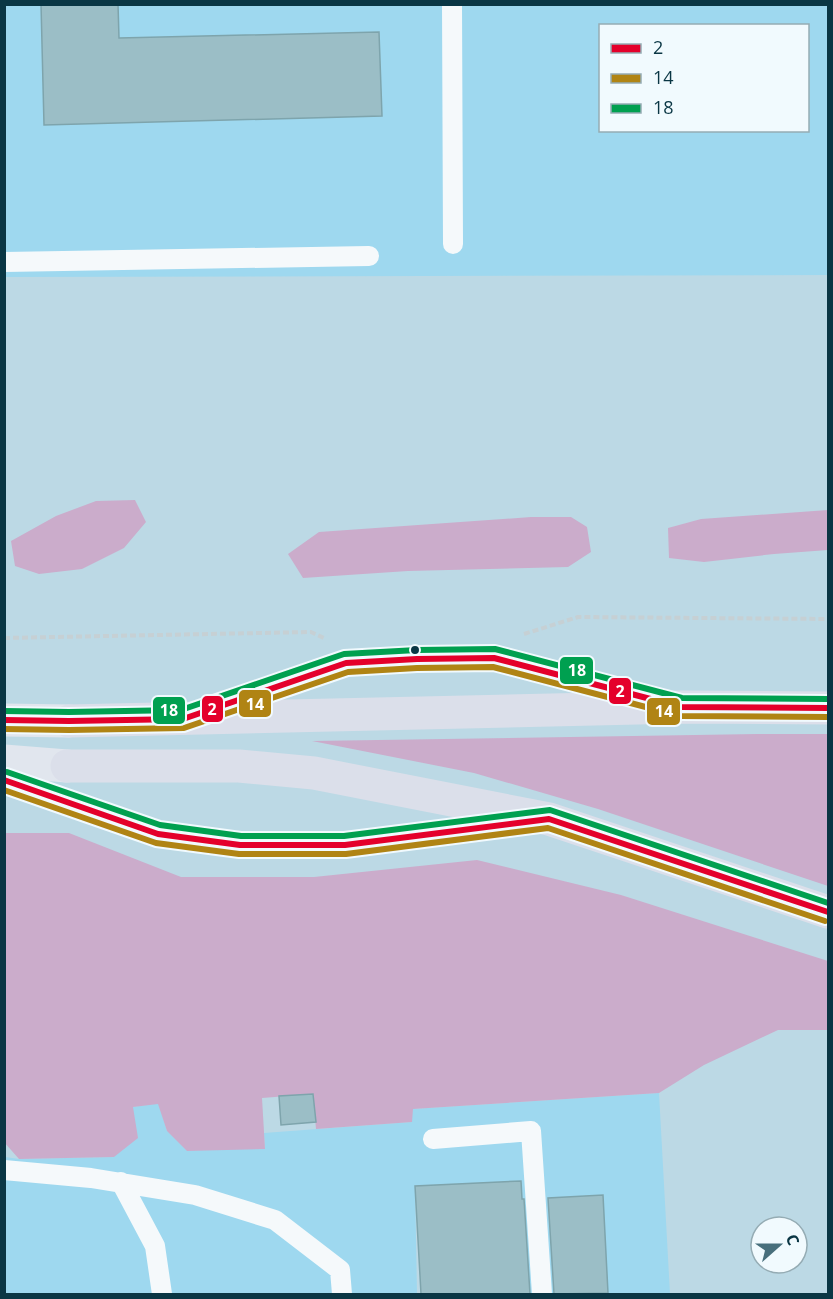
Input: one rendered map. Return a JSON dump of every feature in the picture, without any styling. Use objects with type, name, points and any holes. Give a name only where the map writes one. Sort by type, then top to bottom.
[{"type":"highway","points":[[69,721],[681,707],[828,708]]},
{"type":"highway","points":[[67,766],[239,765],[314,773],[549,819],[828,912]]},
{"type":"main road","points":[[4,720],[69,721]]},
{"type":"main road","points":[[4,761],[67,766]]},
{"type":"lane","points":[[452,4],[453,244]]},
{"type":"lane","points":[[4,262],[369,256]]},
{"type":"lane","points":[[183,719],[346,663],[417,659],[494,658],[681,707]]},
{"type":"lane","points":[[4,780],[158,834],[240,845],[345,845],[549,819]]},
{"type":"lane","points":[[433,1139],[531,1131],[542,1294]]},
{"type":"lane","points":[[4,1170],[92,1178],[195,1195],[275,1220],[340,1270],[342,1294]]},
{"type":"lane","points":[[121,1182],[155,1246],[162,1294]]},
{"type":"shaded area","points":[[4,5],[828,5],[828,275],[5,277]]},
{"type":"shaded area","points":[[135,500],[146,522],[124,548],[82,569],[39,574],[15,566],[11,541],[56,516],[96,501]]},
{"type":"shaded area","points":[[828,510],[828,550],[704,562],[669,558],[668,528],[701,519]]},
{"type":"shaded area","points":[[531,517],[571,517],[587,527],[591,552],[568,567],[408,571],[303,578],[288,554],[319,532]]},
{"type":"shaded area","points":[[828,734],[828,886],[598,809],[474,773],[312,741]]},
{"type":"shaded area","points":[[4,833],[69,833],[181,877],[314,877],[477,860],[621,895],[828,961],[828,1030],[778,1030],[704,1065],[659,1093],[413,1109],[412,1122],[316,1129],[313,1094],[262,1098],[265,1149],[187,1151],[167,1131],[158,1104],[133,1107],[138,1138],[114,1157],[19,1159],[4,1142]]},
{"type":"shaded area","points":[[659,1093],[670,1294],[421,1294],[415,1183],[417,1294],[5,1294],[5,1157],[19,1159],[114,1157],[133,1107],[159,1103],[167,1131],[265,1149],[264,1133],[412,1122],[412,1109]]},
{"type":"building","points":[[41,4],[118,4],[119,38],[379,32],[382,116],[44,125]]},
{"type":"building","points":[[313,1094],[316,1122],[281,1125],[279,1096]]},
{"type":"building","points":[[521,1181],[530,1294],[421,1294],[415,1186]]},
{"type":"building","points":[[603,1195],[608,1293],[554,1294],[548,1198]]},
{"type":"transit line","name":"18","points":[[4,711],[181,710],[344,654],[417,650],[495,649],[682,698],[828,699]]},
{"type":"transit line","name":"2","points":[[4,720],[183,719],[346,663],[417,659],[494,658],[681,707],[828,708]]},
{"type":"transit line","name":"14","points":[[4,729],[184,728],[348,672],[417,668],[493,667],[680,716],[828,717]]},
{"type":"transit line","name":"18","points":[[7,772],[160,825],[241,836],[344,836],[550,810],[828,903]]},
{"type":"transit line","name":"2","points":[[4,780],[158,834],[240,845],[345,845],[549,819],[828,912]]},
{"type":"transit line","name":"14","points":[[4,790],[156,843],[239,854],[346,854],[548,828],[825,921]]}]
